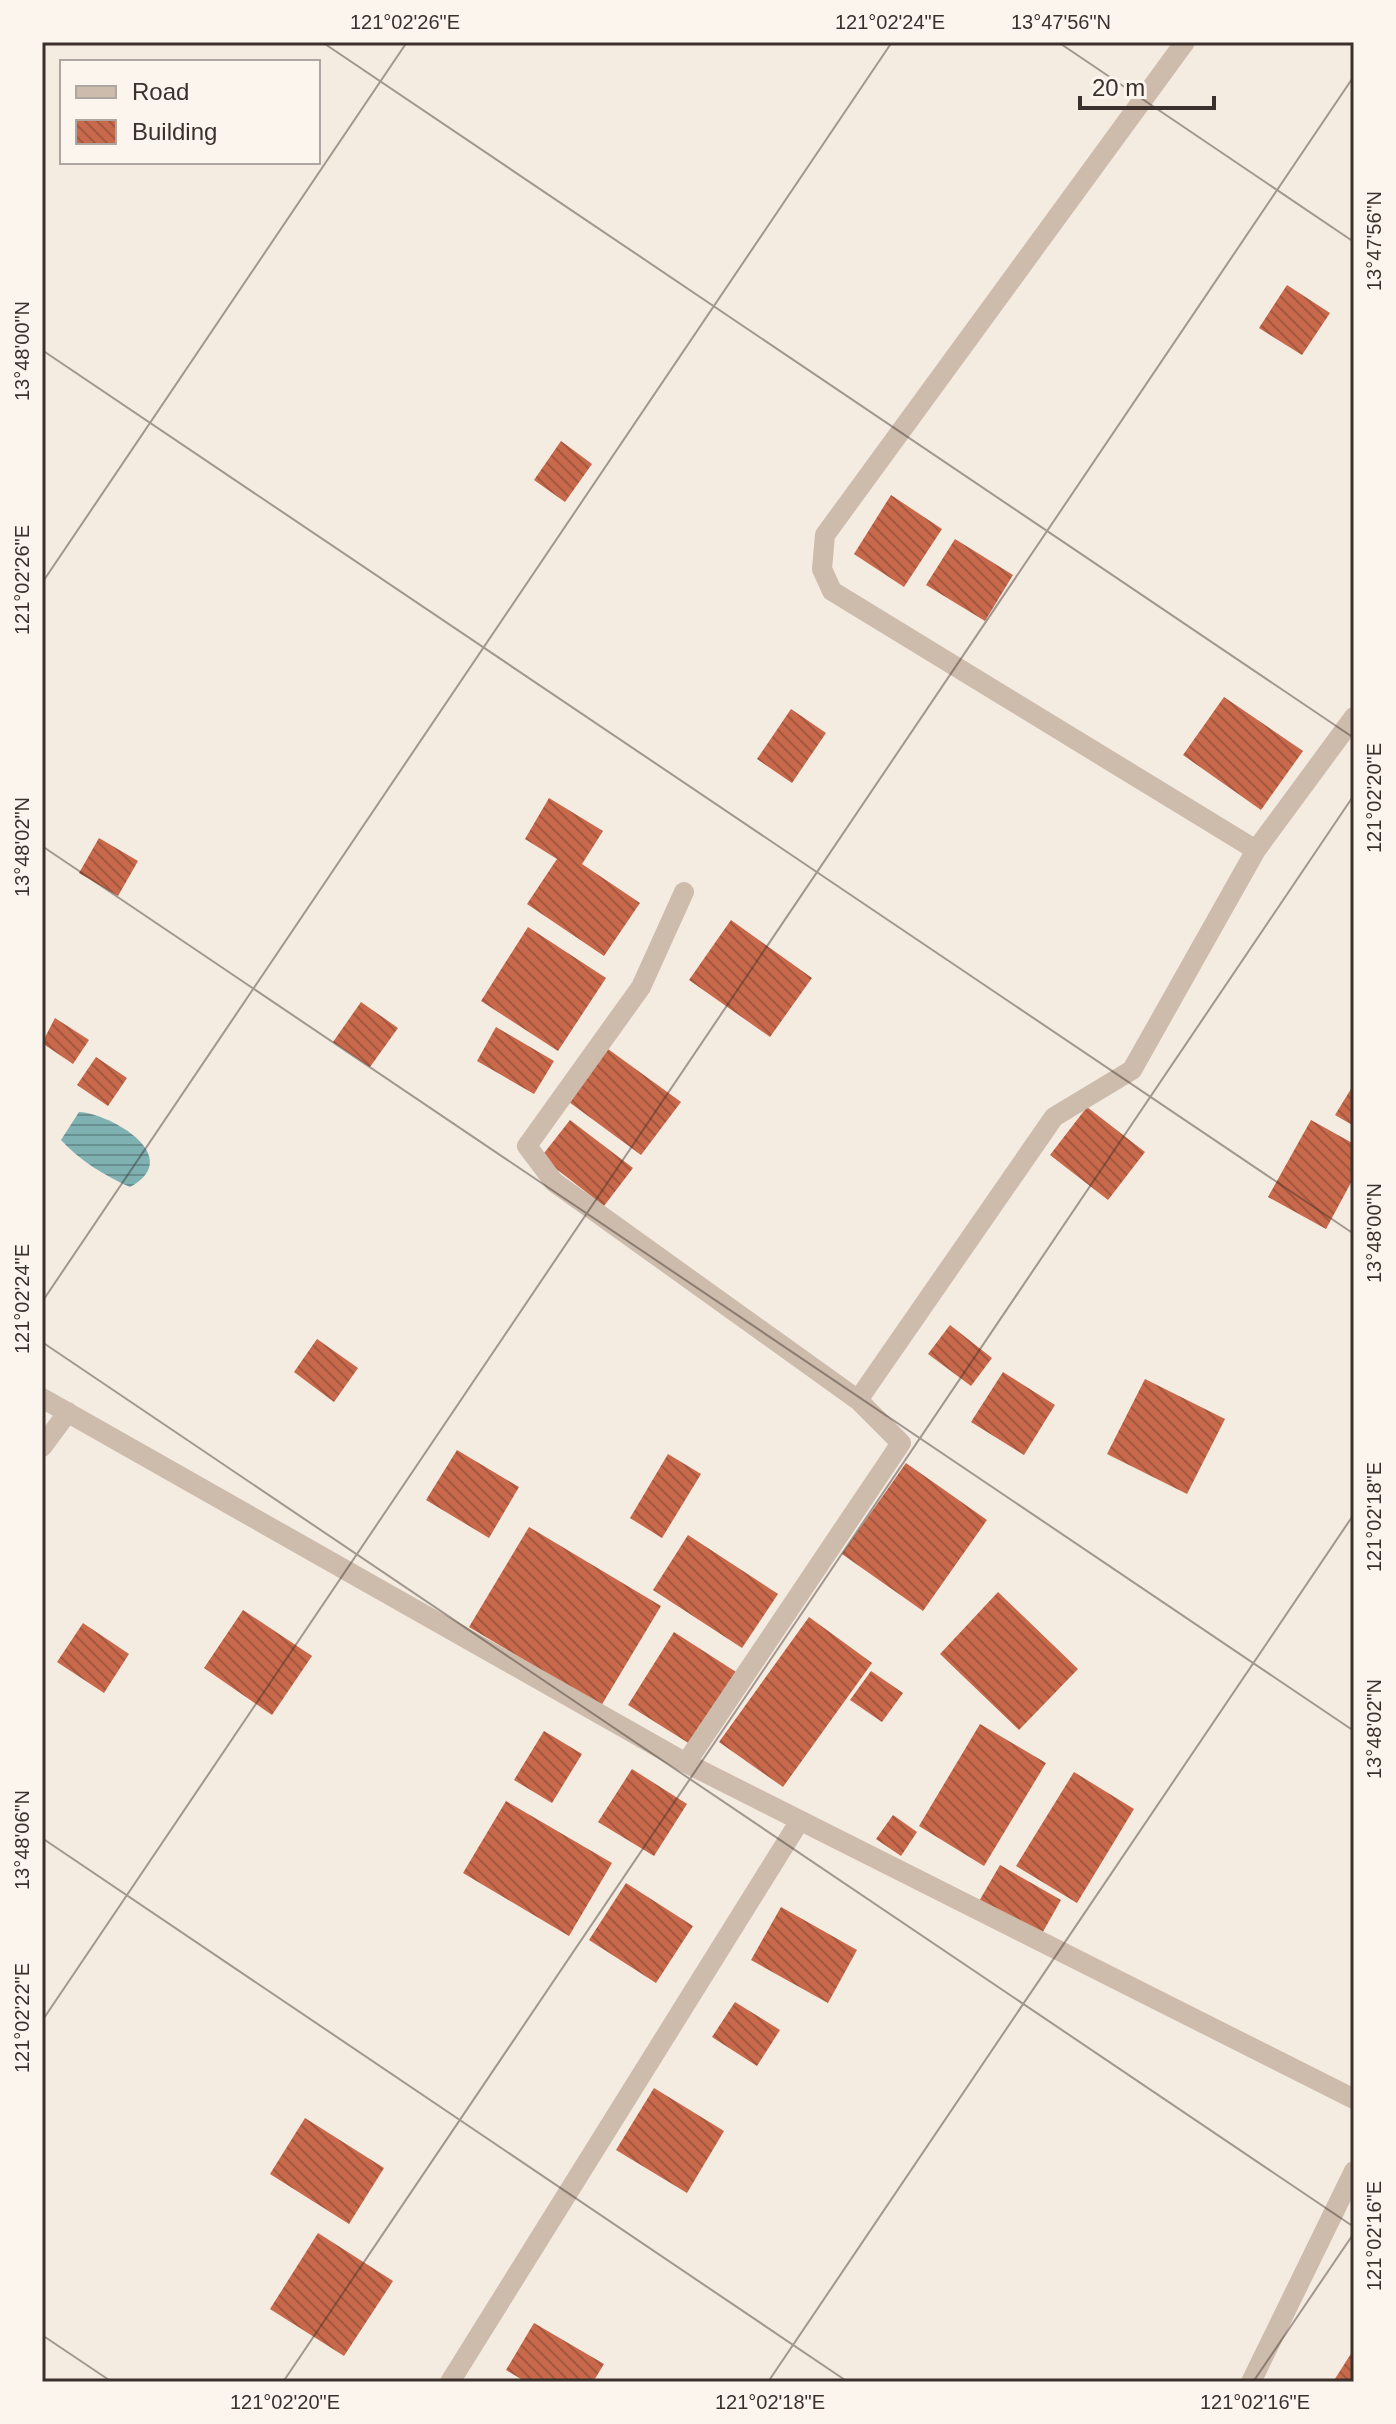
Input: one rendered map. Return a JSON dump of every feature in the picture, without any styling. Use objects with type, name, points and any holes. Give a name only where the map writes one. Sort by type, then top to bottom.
[{"type":"street","points":[[1185,42],[825,535],[822,569],[832,591],[1256,850]]},
{"type":"street","points":[[858,1400],[1054,1117],[1132,1070],[1256,850],[1354,717]]},
{"type":"street","points":[[684,892],[641,987],[527,1146],[554,1182],[858,1400],[901,1443],[686,1763]]},
{"type":"street","points":[[42,1398],[686,1763],[1354,2099]]},
{"type":"street","points":[[42,1447],[68,1412]]},
{"type":"street","points":[[450,2382],[799,1822]]},
{"type":"street","points":[[1251,2382],[1354,2171]]},
{"type":"water","points":[[79,1112],[109,1120],[138,1139],[147,1151],[150,1163],[145,1175],[130,1187],[93,1167],[68,1147],[61,1140]]},
{"type":"building","points":[[1287,285],[1330,313],[1302,355],[1259,328]]},
{"type":"building","points":[[561,441],[592,464],[565,502],[534,480]]},
{"type":"building","points":[[891,495],[942,529],[904,587],[854,554]]},
{"type":"building","points":[[955,539],[1013,575],[985,621],[926,585]]},
{"type":"building","points":[[1224,697],[1303,751],[1261,810],[1183,755]]},
{"type":"building","points":[[791,709],[826,733],[792,783],[757,759]]},
{"type":"building","points":[[549,798],[603,831],[582,864],[640,903],[604,956],[527,904],[557,859],[525,839]]},
{"type":"building","points":[[99,838],[138,861],[118,896],[79,873]]},
{"type":"building","points":[[731,920],[812,978],[770,1037],[689,980]]},
{"type":"building","points":[[528,927],[606,978],[558,1051],[481,1001]]},
{"type":"building","points":[[361,1002],[398,1028],[370,1067],[333,1042]]},
{"type":"building","points":[[55,1018],[89,1040],[73,1064],[42,1043]]},
{"type":"building","points":[[496,1027],[554,1061],[534,1094],[477,1061]]},
{"type":"building","points":[[608,1049],[681,1102],[641,1155],[569,1102]]},
{"type":"building","points":[[96,1057],[127,1078],[108,1106],[77,1085]]},
{"type":"building","points":[[1354,1084],[1354,1126],[1335,1115]]},
{"type":"building","points":[[1087,1107],[1145,1152],[1108,1200],[1050,1155]]},
{"type":"building","points":[[570,1120],[633,1168],[604,1206],[541,1157]]},
{"type":"building","points":[[1311,1120],[1354,1144],[1354,1177],[1326,1229],[1268,1197]]},
{"type":"building","points":[[950,1325],[992,1358],[971,1386],[928,1354]]},
{"type":"building","points":[[317,1339],[358,1368],[334,1402],[294,1372]]},
{"type":"building","points":[[1003,1372],[1055,1405],[1024,1455],[971,1422]]},
{"type":"building","points":[[1145,1379],[1225,1419],[1187,1494],[1107,1454]]},
{"type":"building","points":[[457,1450],[519,1487],[489,1538],[426,1500]]},
{"type":"building","points":[[668,1454],[701,1474],[662,1538],[630,1518]]},
{"type":"building","points":[[906,1463],[987,1520],[923,1611],[842,1554]]},
{"type":"building","points":[[529,1527],[661,1606],[601,1706],[469,1627]]},
{"type":"building","points":[[688,1535],[778,1594],[742,1648],[653,1590]]},
{"type":"building","points":[[998,1592],[1078,1669],[1019,1730],[940,1654]]},
{"type":"building","points":[[243,1610],[312,1656],[272,1715],[204,1668]]},
{"type":"building","points":[[809,1617],[872,1663],[783,1787],[719,1742]]},
{"type":"building","points":[[83,1623],[129,1654],[104,1693],[57,1662]]},
{"type":"building","points":[[674,1632],[736,1672],[690,1744],[628,1705]]},
{"type":"building","points":[[871,1671],[903,1693],[882,1722],[850,1700]]},
{"type":"building","points":[[980,1724],[1046,1763],[984,1866],[919,1826]]},
{"type":"building","points":[[544,1731],[582,1754],[552,1803],[514,1780]]},
{"type":"building","points":[[632,1769],[687,1804],[654,1856],[598,1822]]},
{"type":"building","points":[[1074,1772],[1134,1809],[1077,1903],[1016,1866]]},
{"type":"building","points":[[506,1801],[612,1863],[569,1936],[463,1873]]},
{"type":"building","points":[[893,1815],[917,1832],[901,1856],[876,1839]]},
{"type":"building","points":[[1000,1865],[1061,1900],[1040,1937],[978,1903]]},
{"type":"building","points":[[626,1883],[693,1926],[656,1983],[589,1940]]},
{"type":"building","points":[[781,1907],[857,1950],[828,2003],[751,1960]]},
{"type":"building","points":[[735,2002],[780,2030],[757,2066],[712,2037]]},
{"type":"building","points":[[654,2088],[724,2131],[687,2193],[616,2150]]},
{"type":"building","points":[[305,2118],[384,2168],[349,2224],[270,2174]]},
{"type":"building","points":[[318,2233],[393,2281],[344,2356],[270,2309]]},
{"type":"building","points":[[534,2323],[604,2364],[593,2382],[526,2382],[506,2370]]},
{"type":"building","points":[[1352,2352],[1354,2382],[1333,2382]]}]
